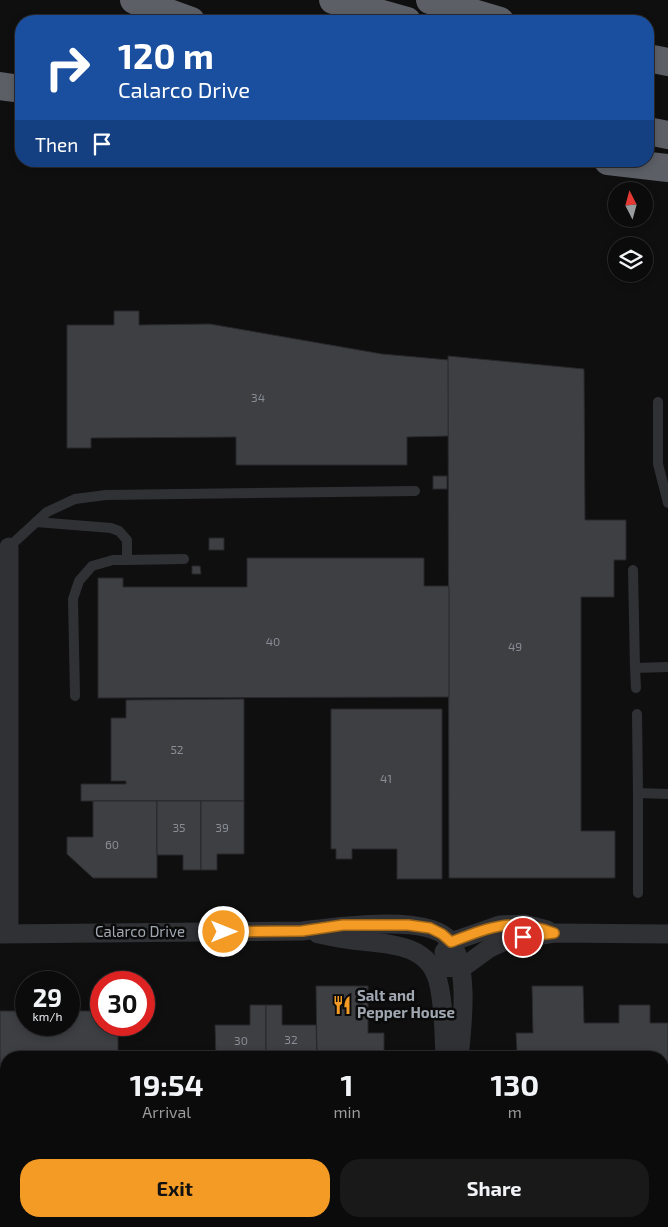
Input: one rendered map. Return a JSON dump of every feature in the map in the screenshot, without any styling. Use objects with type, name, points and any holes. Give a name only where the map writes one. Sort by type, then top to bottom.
[{"type":"highway","points":[[134,0],[175,15]]},
{"type":"highway","points":[[333,0],[386,15]]},
{"type":"highway","points":[[430,0],[480,15]]},
{"type":"highway","points":[[654,59],[668,62]]},
{"type":"highway","points":[[654,72],[668,75]]},
{"type":"highway","points":[[0,86],[15,88]]},
{"type":"highway","points":[[654,132],[668,134]]},
{"type":"highway","points":[[654,166],[668,168]]},
{"type":"street","points":[[3,933],[4,569],[9,547]]},
{"type":"street","points":[[433,967],[451,942],[500,925],[524,924],[554,933]]},
{"type":"street","name":"Calarco Drive","points":[[3,933],[302,931],[343,925],[408,925],[430,928],[442,934],[451,942]]},
{"type":"street","name":"Calarco Drive","points":[[302,931],[350,940],[404,946],[427,959],[433,967]]},
{"type":"street","points":[[433,967],[462,968],[488,949],[505,941],[554,933],[668,934]]},
{"type":"street","points":[[451,942],[462,968],[460,1051]]},
{"type":"street","points":[[433,967],[440,992],[444,1051]]},
{"type":"lane","points":[[658,402],[658,464],[668,503]]},
{"type":"lane","points":[[9,547],[47,512],[75,499],[106,495],[415,491]]},
{"type":"lane","points":[[36,522],[111,528],[120,531],[127,540],[127,560]]},
{"type":"lane","points":[[76,696],[73,598],[79,581],[92,566],[113,560],[184,559]]},
{"type":"lane","points":[[633,570],[636,688]]},
{"type":"lane","points":[[635,668],[668,668]]},
{"type":"lane","points":[[636,714],[638,893]]},
{"type":"lane","points":[[638,793],[668,794]]},
{"type":"building","points":[[114,311],[139,311],[139,325],[210,324],[382,354],[449,360],[449,436],[407,437],[407,465],[236,465],[236,437],[91,438],[91,448],[67,448],[67,325],[114,325]]},
{"type":"building","points":[[448,356],[584,369],[585,520],[626,520],[626,560],[614,560],[614,597],[581,597],[581,831],[615,831],[615,878],[449,878]]},
{"type":"building","points":[[433,476],[447,476],[447,489],[433,489]]},
{"type":"building","points":[[209,538],[224,538],[224,550],[209,550]]},
{"type":"building","points":[[247,558],[424,558],[424,586],[449,586],[449,697],[98,698],[98,578],[123,578],[123,587],[247,587]]},
{"type":"building","points":[[192,566],[200,566],[201,574],[192,574]]},
{"type":"building","points":[[244,699],[244,801],[81,801],[81,784],[126,784],[126,781],[111,781],[111,718],[126,718],[126,700]]},
{"type":"building","points":[[331,709],[442,709],[442,879],[397,879],[397,849],[352,849],[352,859],[336,859],[336,849],[331,849]]},
{"type":"building","points":[[93,801],[157,801],[157,878],[93,878],[67,854],[67,837],[93,837]]},
{"type":"building","points":[[157,801],[201,801],[201,870],[183,870],[183,855],[157,855]]},
{"type":"building","points":[[201,801],[244,801],[244,854],[217,854],[217,870],[201,870]]},
{"type":"building","name":"Salt and Pepper House","points":[[316,986],[368,986],[368,1033],[384,1033],[384,1051],[317,1051]]},
{"type":"building","points":[[532,986],[583,986],[584,1023],[619,1023],[619,1005],[650,1005],[650,1023],[668,1023],[668,1051],[517,1051],[516,1033],[533,1033]]},
{"type":"building","points":[[250,1005],[266,1005],[266,1051],[216,1051],[215,1025],[250,1025]]},
{"type":"building","points":[[266,1005],[282,1005],[282,1025],[316,1025],[317,1051],[266,1051]]},
{"type":"building","points":[[0,1011],[15,1011],[15,1036],[80,1036],[80,1011],[90,1011],[90,1036],[118,1036],[118,1051],[0,1051]]},
{"type":"place","name":"Salt and Pepper House","points":[[342,1005]]},
{"type":"route","points":[[224,932],[302,931],[343,925],[408,925],[430,928],[442,934],[451,942],[500,925],[524,924],[554,933],[523,937]]}]
